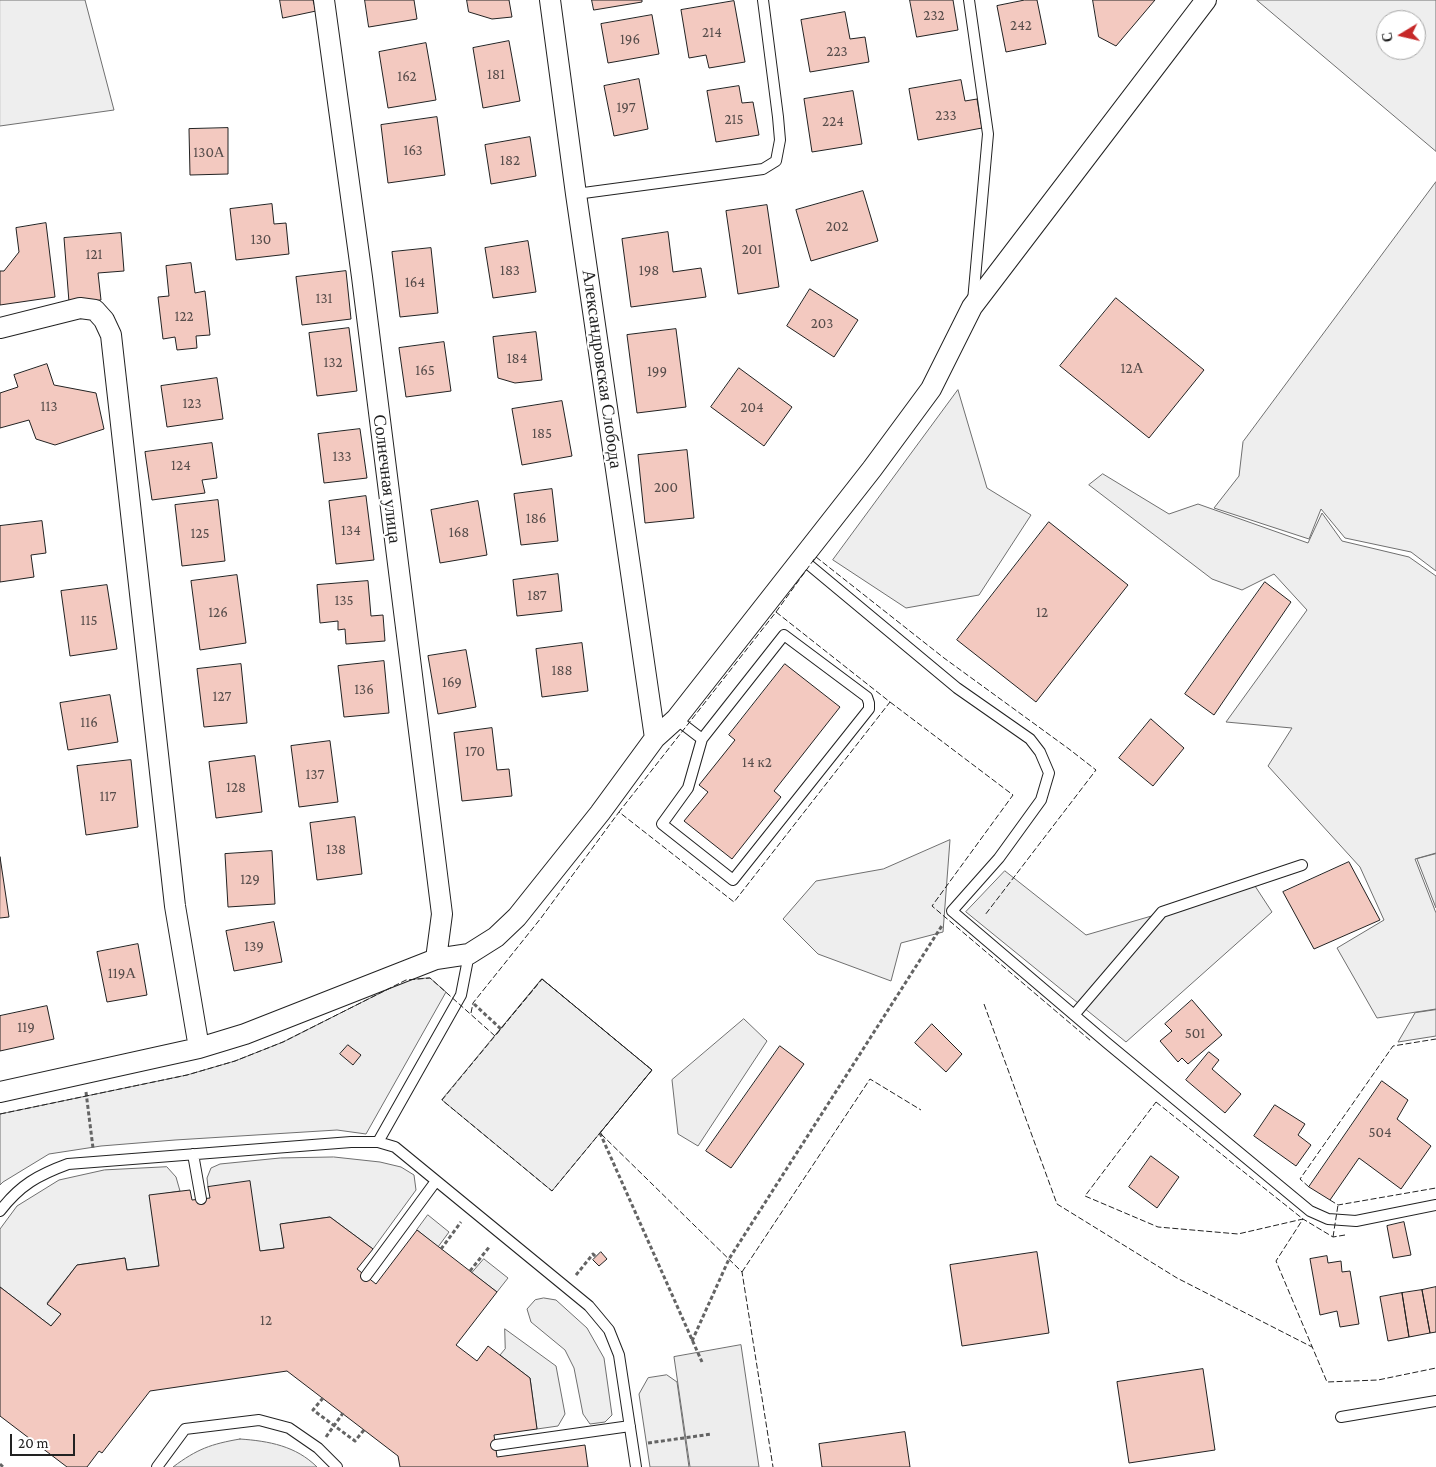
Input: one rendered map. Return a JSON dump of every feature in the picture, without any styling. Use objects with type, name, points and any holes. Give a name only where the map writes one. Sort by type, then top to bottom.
[{"type":"street","name":"Солнечная улица","points":[[324,0],[362,277],[441,904],[442,914],[436,959]]},
{"type":"street","name":"Александровская Слобода","points":[[550,0],[576,194],[656,738]]},
{"type":"street","points":[[0,1092],[199,1048],[246,1034],[436,959],[469,954],[496,937],[517,917],[600,813],[656,738],[676,719],[872,469],[931,389],[972,306],[1206,0]]},
{"type":"street","points":[[0,328],[80,308],[95,310],[104,320],[112,335],[175,906],[199,1048]]},
{"type":"lane","points":[[576,194],[763,169],[776,161],[780,140],[763,0]]},
{"type":"lane","points":[[969,0],[988,134],[972,306]]},
{"type":"lane","points":[[802,559],[957,688],[1030,740],[1040,752],[1048,773],[1041,800],[999,858],[952,911],[1310,1211],[1328,1219],[1356,1221],[1436,1205]]},
{"type":"lane","points":[[784,635],[867,697],[869,703],[868,709],[733,880],[662,824],[688,788],[702,739],[784,635]]},
{"type":"lane","points":[[676,719],[702,739]]},
{"type":"lane","points":[[1074,1015],[1162,912],[1302,865]]},
{"type":"lane","points":[[378,1142],[461,995],[469,954]]},
{"type":"lane","points":[[0,1211],[20,1188],[43,1173],[68,1164],[351,1142],[378,1142],[395,1147],[589,1306],[609,1330],[618,1355],[636,1467]]},
{"type":"lane","points":[[193,1154],[201,1199]]},
{"type":"lane","points":[[366,1276],[436,1181]]},
{"type":"lane","points":[[1341,1417],[1436,1401]]},
{"type":"lane","points":[[157,1467],[185,1429],[259,1420],[289,1428],[318,1448],[337,1467]]},
{"type":"lane","points":[[496,1445],[630,1426]]},
{"type":"path","points":[[692,1341],[729,1259],[952,911]]},
{"type":"path","points":[[461,995],[474,1004],[501,1029]]},
{"type":"path","points":[[83,1074],[95,1161]]},
{"type":"path","points":[[600,1133],[702,1362]]},
{"type":"path","points":[[441,1248],[471,1210]]},
{"type":"path","points":[[470,1271],[500,1234]]},
{"type":"path","points":[[566,1288],[593,1254],[596,1257]]},
{"type":"path","points":[[323,1398],[313,1410],[355,1441],[364,1430]]},
{"type":"path","points":[[334,1426],[343,1414]]},
{"type":"path","points":[[633,1445],[712,1434]]},
{"type":"path","points":[[0,1464],[4,1467]]},
{"type":"shaded area","points":[[0,0],[85,0],[114,110],[0,126]]},
{"type":"shaded area","points":[[1257,0],[1436,0],[1436,151]]},
{"type":"shaded area","points":[[1436,182],[1436,571],[1411,552],[1345,538],[1321,509],[1309,539],[1214,508],[1239,476],[1243,442]]},
{"type":"shaded area","points":[[958,390],[987,488],[1031,515],[979,595],[906,608],[833,560]]},
{"type":"shaded area","points":[[1103,474],[1169,514],[1198,504],[1308,543],[1322,513],[1342,541],[1409,557],[1436,576],[1436,853],[1415,859],[1436,913],[1436,1009],[1377,1018],[1337,948],[1384,920],[1360,867],[1268,766],[1292,728],[1226,722],[1307,610],[1274,574],[1242,590],[1212,579],[1089,485]]},
{"type":"shaded area","points":[[950,840],[943,932],[901,943],[891,981],[818,954],[783,919],[816,881],[883,869]]},
{"type":"shaded area","points":[[1436,854],[1436,908],[1417,859]]},
{"type":"shaded area","points":[[1005,871],[1086,935],[1255,886],[1272,912],[1126,1042],[966,912]]},
{"type":"shaded area","points":[[430,978],[446,992],[366,1134],[337,1130],[101,1146],[49,1154],[0,1185],[0,1114],[187,1075],[235,1061],[283,1042],[406,980]]},
{"type":"shaded area","points":[[542,979],[652,1070],[552,1191],[442,1100]]},
{"type":"shaded area","points":[[1436,1010],[1436,1036],[1398,1042],[1415,1013]]},
{"type":"shaded area","points":[[744,1019],[767,1041],[698,1146],[678,1134],[672,1080]]},
{"type":"shaded area","points":[[334,1157],[380,1162],[401,1167],[414,1175],[416,1190],[373,1249],[330,1217],[281,1224],[284,1248],[260,1251],[208,1187],[207,1178],[211,1168],[220,1164],[280,1158]]},
{"type":"shaded area","points":[[167,1167],[176,1177],[180,1191],[150,1196],[159,1266],[127,1270],[125,1258],[77,1265],[47,1303],[61,1314],[51,1326],[0,1287],[0,1229],[17,1206],[59,1180],[104,1170]]},
{"type":"shaded area","points":[[428,1215],[449,1232],[438,1247],[417,1230]]},
{"type":"shaded area","points":[[484,1259],[508,1278],[497,1292],[472,1273]]},
{"type":"shaded area","points":[[544,1298],[556,1300],[587,1328],[604,1358],[612,1415],[605,1422],[590,1424],[583,1414],[574,1368],[565,1350],[531,1322],[527,1309],[535,1300]]},
{"type":"shaded area","points":[[505,1329],[556,1366],[565,1414],[558,1426],[537,1429],[530,1378],[500,1355],[505,1349]]},
{"type":"shaded area","points":[[741,1345],[759,1467],[690,1467],[674,1357]]},
{"type":"shaded area","points":[[667,1375],[677,1382],[689,1467],[650,1467],[639,1394],[648,1378]]},
{"type":"shaded area","points":[[240,1439],[272,1443],[291,1449],[317,1467],[173,1467],[205,1448]]},
{"type":"building","points":[[280,0],[313,0],[316,11],[283,18]]},
{"type":"building","points":[[365,0],[414,0],[417,19],[369,27]]},
{"type":"building","points":[[467,0],[509,0],[512,17],[492,19],[469,12]]},
{"type":"building","points":[[592,0],[642,0],[642,2],[594,10]]},
{"type":"building","points":[[910,0],[953,0],[958,30],[917,37]]},
{"type":"building","points":[[1025,0],[1037,0],[1046,44],[1006,52],[997,6]]},
{"type":"building","points":[[1093,0],[1155,0],[1116,46],[1099,37]]},
{"type":"building","points":[[734,1],[745,62],[709,68],[706,55],[689,58],[681,10]]},
{"type":"building","points":[[845,12],[850,39],[865,37],[869,62],[810,72],[801,20]]},
{"type":"building","points":[[652,15],[659,54],[608,63],[601,24]]},
{"type":"building","points":[[509,41],[520,101],[483,108],[473,48]]},
{"type":"building","points":[[426,43],[436,100],[388,108],[379,52]]},
{"type":"building","points":[[639,79],[648,129],[614,136],[604,86]]},
{"type":"building","points":[[961,80],[965,101],[977,99],[982,128],[918,140],[909,89]]},
{"type":"building","points":[[739,86],[742,103],[753,102],[759,135],[716,142],[707,91]]},
{"type":"building","points":[[853,91],[862,144],[812,152],[804,99]]},
{"type":"building","points":[[437,117],[445,175],[388,183],[381,125]]},
{"type":"building","points":[[228,128],[228,174],[190,175],[189,129]]},
{"type":"building","points":[[530,137],[536,176],[491,184],[485,145]]},
{"type":"building","points":[[863,191],[878,241],[811,261],[796,210]]},
{"type":"building","points":[[272,204],[274,224],[286,223],[289,254],[236,260],[230,209]]},
{"type":"building","points":[[767,205],[779,287],[738,294],[726,211]]},
{"type":"building","points":[[46,223],[55,297],[0,305],[0,271],[4,271],[19,252],[16,228]]},
{"type":"building","points":[[668,232],[673,272],[701,268],[706,297],[631,307],[622,239]]},
{"type":"building","points":[[121,233],[124,271],[98,273],[101,300],[69,302],[64,238]]},
{"type":"building","points":[[528,241],[536,292],[493,298],[485,248]]},
{"type":"building","points":[[431,248],[438,313],[400,317],[392,252]]},
{"type":"building","points":[[191,263],[195,293],[205,291],[210,335],[196,336],[197,348],[177,350],[175,337],[163,339],[158,297],[169,296],[166,266]]},
{"type":"building","points":[[346,271],[351,319],[302,325],[296,277]]},
{"type":"building","points":[[810,289],[858,320],[834,357],[787,326]]},
{"type":"building","points":[[1116,298],[1204,370],[1149,438],[1060,366]]},
{"type":"building","points":[[349,328],[357,391],[317,396],[309,333]]},
{"type":"building","points":[[676,329],[686,407],[637,413],[627,335]]},
{"type":"building","points":[[536,332],[542,380],[515,383],[498,378],[493,337]]},
{"type":"building","points":[[444,342],[451,391],[406,397],[399,348]]},
{"type":"building","points":[[47,364],[54,385],[96,393],[104,429],[55,445],[36,439],[29,420],[0,428],[0,393],[18,387],[14,375]]},
{"type":"building","points":[[739,368],[792,407],[764,446],[711,407]]},
{"type":"building","points":[[217,378],[223,419],[167,427],[161,386]]},
{"type":"building","points":[[562,401],[572,456],[522,465],[512,409]]},
{"type":"building","points":[[360,429],[367,478],[324,483],[318,434]]},
{"type":"building","points":[[212,443],[217,478],[202,480],[205,493],[152,500],[145,452]]},
{"type":"building","points":[[687,450],[694,518],[645,523],[638,455]]},
{"type":"building","points":[[552,489],[558,541],[521,545],[514,494]]},
{"type":"building","points":[[366,496],[374,560],[336,564],[329,501]]},
{"type":"building","points":[[218,500],[225,561],[182,566],[175,505]]},
{"type":"building","points":[[478,501],[487,555],[440,563],[431,510]]},
{"type":"building","points":[[42,521],[46,553],[31,555],[34,577],[0,582],[0,526]]},
{"type":"building","points":[[1049,522],[1128,585],[1036,702],[957,640]]},
{"type":"building","points":[[558,574],[562,611],[517,616],[513,580]]},
{"type":"building","points":[[237,575],[246,643],[200,650],[191,581]]},
{"type":"building","points":[[368,581],[371,616],[383,615],[385,641],[346,644],[345,629],[338,630],[338,621],[320,623],[317,585]]},
{"type":"building","points":[[1265,582],[1291,602],[1214,715],[1185,694]]},
{"type":"building","points":[[107,585],[117,649],[70,656],[61,591]]},
{"type":"building","points":[[582,643],[588,691],[542,697],[536,649]]},
{"type":"building","points":[[466,650],[476,707],[438,714],[428,656]]},
{"type":"building","points":[[384,661],[389,713],[344,717],[338,666]]},
{"type":"building","points":[[241,664],[247,723],[204,727],[197,669]]},
{"type":"building","points":[[785,664],[840,707],[774,791],[781,797],[732,859],[684,821],[708,792],[699,785],[735,740],[729,735]]},
{"type":"building","points":[[110,695],[118,742],[68,750],[60,703]]},
{"type":"building","points":[[1151,719],[1184,748],[1153,786],[1119,758]]},
{"type":"building","points":[[492,728],[497,770],[509,769],[512,796],[462,801],[454,733]]},
{"type":"building","points":[[330,741],[338,802],[299,807],[291,746]]},
{"type":"building","points":[[255,756],[262,812],[216,818],[209,762]]},
{"type":"building","points":[[131,760],[138,827],[86,835],[77,766]]},
{"type":"building","points":[[355,817],[362,874],[317,880],[310,823]]},
{"type":"building","points":[[272,851],[275,904],[228,907],[225,854]]},
{"type":"building","points":[[0,857],[9,917],[0,918]]},
{"type":"building","points":[[1349,862],[1380,920],[1314,949],[1283,892]]},
{"type":"building","points":[[274,922],[282,962],[234,971],[226,931]]},
{"type":"building","points":[[138,944],[147,995],[107,1002],[97,952]]},
{"type":"building","points":[[1192,1000],[1222,1035],[1188,1064],[1182,1058],[1178,1062],[1160,1041],[1172,1031],[1165,1024]]},
{"type":"building","points":[[47,1006],[54,1039],[0,1051],[0,1016]]},
{"type":"building","points":[[932,1024],[962,1054],[946,1072],[915,1043]]},
{"type":"building","points":[[348,1045],[361,1055],[353,1065],[340,1054]]},
{"type":"building","points":[[780,1046],[804,1064],[731,1168],[706,1151]]},
{"type":"building","points":[[1209,1052],[1219,1060],[1212,1069],[1241,1094],[1225,1113],[1186,1080]]},
{"type":"building","points":[[1382,1081],[1408,1100],[1397,1119],[1431,1146],[1401,1189],[1359,1158],[1330,1200],[1309,1187]]},
{"type":"building","points":[[1275,1105],[1305,1124],[1298,1135],[1311,1145],[1296,1166],[1254,1136]]},
{"type":"building","points":[[1151,1156],[1179,1177],[1157,1208],[1129,1187]]},
{"type":"building","points":[[250,1181],[260,1251],[284,1248],[280,1224],[330,1217],[373,1249],[357,1269],[376,1284],[417,1230],[497,1292],[456,1345],[477,1361],[488,1346],[530,1378],[537,1429],[494,1435],[497,1457],[585,1445],[588,1467],[400,1467],[398,1456],[287,1371],[150,1391],[102,1453],[99,1451],[87,1467],[67,1467],[0,1416],[0,1287],[51,1326],[61,1314],[47,1304],[77,1265],[125,1258],[127,1270],[159,1266],[149,1195],[190,1190],[192,1200],[210,1198],[208,1187]]},
{"type":"building","points":[[1404,1222],[1411,1255],[1393,1258],[1387,1226]]},
{"type":"building","points":[[601,1252],[607,1259],[599,1266],[593,1260]]},
{"type":"building","points":[[1037,1252],[1049,1333],[962,1346],[950,1265]]},
{"type":"building","points":[[1327,1256],[1328,1263],[1341,1261],[1342,1272],[1350,1271],[1359,1324],[1340,1327],[1337,1311],[1320,1315],[1310,1259]]},
{"type":"building","points":[[1436,1287],[1436,1332],[1430,1333],[1422,1290]]},
{"type":"building","points":[[1422,1290],[1430,1333],[1409,1337],[1402,1293]]},
{"type":"building","points":[[1402,1293],[1409,1337],[1388,1341],[1380,1297]]},
{"type":"building","points":[[1203,1369],[1215,1450],[1129,1463],[1117,1382]]},
{"type":"building","points":[[905,1432],[910,1467],[822,1467],[819,1444]]},
{"type":"fence","points":[[816,557],[944,658],[1096,770],[985,915]]},
{"type":"fence","points":[[776,612],[815,558]]},
{"type":"fence","points":[[776,612],[890,702],[734,902],[619,812],[776,612]]},
{"type":"fence","points":[[890,702],[1013,795],[932,906],[1091,1041]]},
{"type":"fence","points":[[471,1013],[473,1003],[541,918],[619,812]]},
{"type":"fence","points":[[0,1114],[187,1075],[235,1061],[283,1042],[406,980],[430,978],[495,1036],[542,979],[652,1070],[600,1133],[742,1272],[773,1467]]},
{"type":"fence","points":[[542,979],[652,1070],[552,1191],[442,1100],[542,979]]},
{"type":"fence","points":[[984,1004],[1057,1204],[1177,1278],[1312,1347]]},
{"type":"fence","points":[[1309,1187],[1300,1179],[1393,1046],[1436,1039]]},
{"type":"fence","points":[[742,1272],[870,1079],[921,1110]]},
{"type":"fence","points":[[1156,1102],[1303,1219],[1238,1234],[1158,1227],[1085,1196],[1156,1102]]},
{"type":"fence","points":[[1330,1200],[1338,1205],[1436,1188]]},
{"type":"fence","points":[[1333,1237],[1338,1205]]},
{"type":"fence","points":[[1345,1235],[1333,1237],[1303,1219],[1276,1261],[1327,1382],[1378,1380],[1436,1368]]}]
